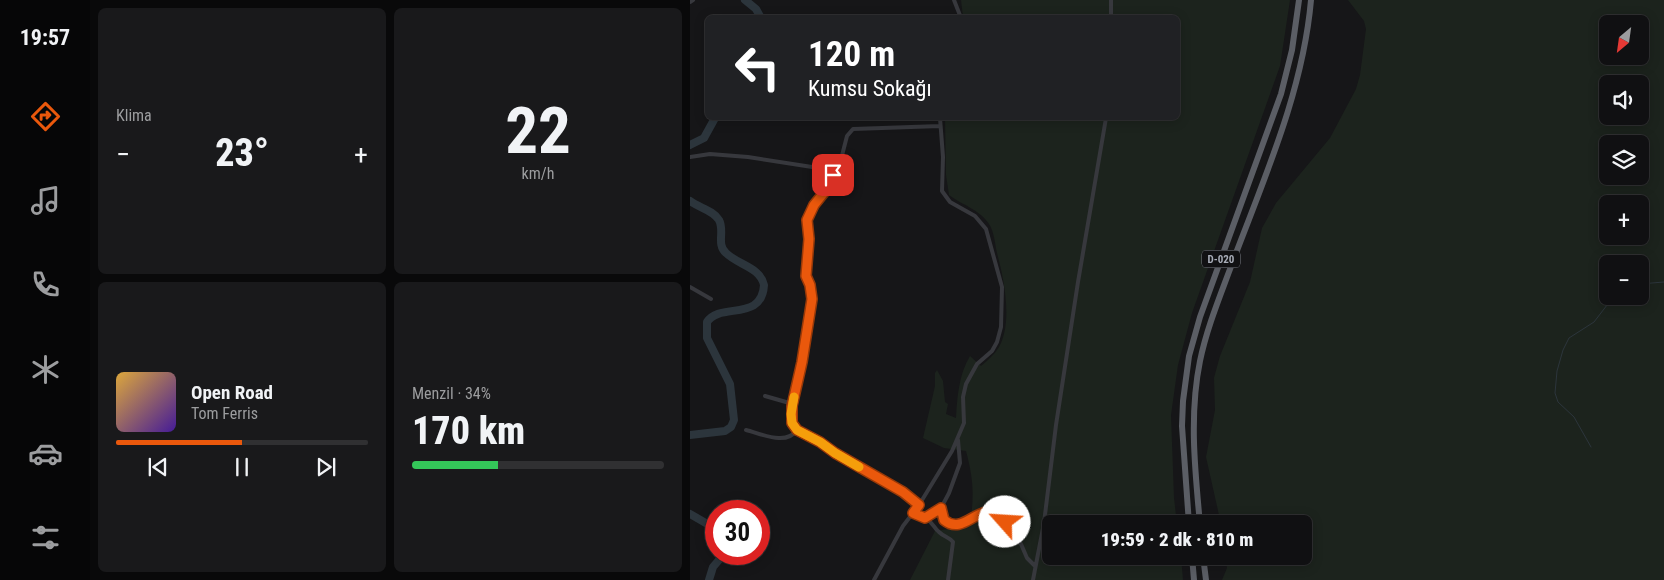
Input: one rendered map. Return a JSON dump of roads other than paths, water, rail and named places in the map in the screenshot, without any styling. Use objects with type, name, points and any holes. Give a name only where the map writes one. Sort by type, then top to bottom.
[{"type":"highway","name":"D-020","points":[[1188,515],[1182,418],[1189,356],[1196,327],[1280,99],[1292,50],[1299,0]]},
{"type":"highway","name":"D-020","points":[[1199,515],[1193,424],[1200,361],[1214,311],[1290,105],[1301,61],[1310,0]]},
{"type":"highway","points":[[1193,565],[1194,580]]},
{"type":"highway","points":[[1205,565],[1206,580]]},
{"type":"street","points":[[954,0],[960,15]]},
{"type":"street","points":[[1111,0],[1111,15]]},
{"type":"street","points":[[874,580],[903,526],[919,505],[959,436],[964,423],[963,397],[966,384],[977,364],[992,352],[1001,327],[1002,288],[986,229],[975,216],[950,202],[942,191],[943,165],[940,120]]},
{"type":"street","points":[[1033,580],[1044,523],[1056,425],[1076,291],[1106,120]]},
{"type":"street","points":[[690,157],[710,154],[748,157],[838,171],[847,136],[852,129],[940,126]]},
{"type":"street","points":[[834,171],[831,184],[814,205],[807,220],[809,239],[806,276],[810,285],[812,299],[793,404],[792,423],[797,430],[903,492],[919,505]]},
{"type":"street","points":[[690,287],[711,299]]},
{"type":"street","points":[[765,396],[793,404]]},
{"type":"street","points":[[746,430],[783,439],[794,435],[797,430]]},
{"type":"street","points":[[925,518],[941,508],[960,463],[961,457],[958,453],[959,436]]},
{"type":"street","points":[[941,508],[944,520],[952,525],[964,523],[987,512],[999,516],[1021,544],[1027,558],[1035,566]]},
{"type":"street","points":[[913,513],[933,522],[937,531],[950,538],[953,542],[948,580]]},
{"type":"waterway","points":[[745,0],[756,9],[759,15]]},
{"type":"waterway","points":[[690,145],[704,138],[714,120]]},
{"type":"waterway","points":[[690,201],[710,211],[719,220],[723,249],[731,257],[758,274],[764,285],[762,296],[756,304],[749,308],[721,313],[713,316],[707,322],[707,338],[730,384],[734,420],[731,427],[725,431],[690,435]]},
{"type":"waterway","points":[[1649,283],[1664,282]]},
{"type":"waterway","points":[[1591,447],[1574,417],[1558,402],[1555,393],[1557,371],[1563,350],[1569,338],[1594,322],[1607,305]]},
{"type":"waterway","points":[[690,514],[705,523]]},
{"type":"waterway","points":[[709,580],[715,565]]}]
